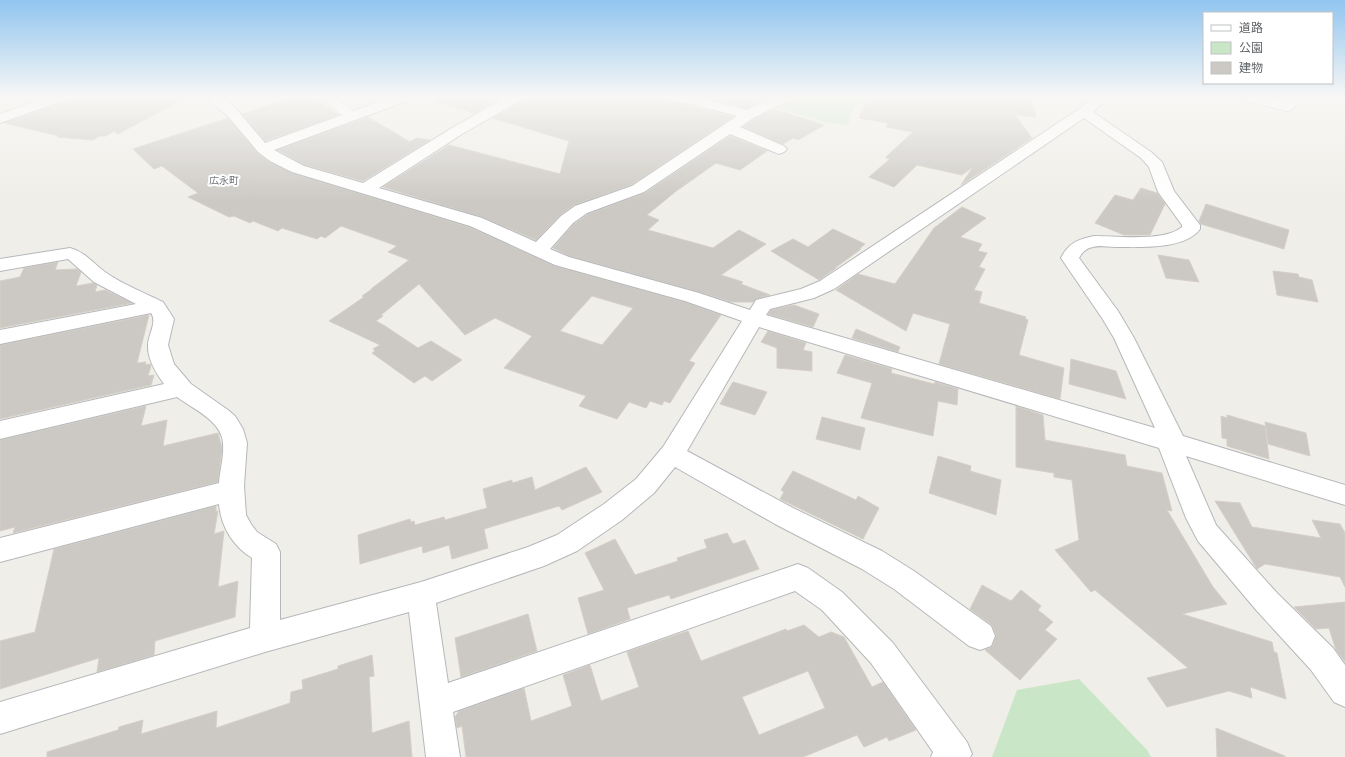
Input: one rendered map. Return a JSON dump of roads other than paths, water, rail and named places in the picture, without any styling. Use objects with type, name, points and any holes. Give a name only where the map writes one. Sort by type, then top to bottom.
[{"type":"street","points":[[249,131],[263,149],[281,161],[298,169],[470,220],[562,261],[692,297],[756,319],[1345,495]]},
{"type":"street","points":[[263,149],[311,131]]},
{"type":"street","points":[[365,189],[455,131]]},
{"type":"street","points":[[538,251],[580,210],[590,205],[627,195],[724,131]]},
{"type":"street","points":[[737,131],[780,149]]},
{"type":"street","points":[[0,718],[266,638],[421,595],[534,557],[567,543],[613,512],[645,486],[672,454],[764,304],[807,294],[827,285],[1055,131]]},
{"type":"street","points":[[1112,131],[1141,152],[1156,165],[1166,192],[1191,225],[1191,229],[1189,233],[1174,239],[1094,241],[1076,247],[1070,258],[1111,316],[1124,338],[1171,442],[1199,518],[1207,533],[1267,602],[1322,659],[1345,691]]},
{"type":"street","points":[[0,265],[70,253],[76,256],[101,278],[156,306],[164,317],[159,335],[158,352],[161,361],[181,388],[223,419],[234,435],[235,451],[230,491],[230,507],[236,525],[248,540],[266,552],[266,638]]},
{"type":"street","points":[[0,337],[156,306]]},
{"type":"street","points":[[0,430],[181,388]]},
{"type":"street","points":[[672,454],[784,516],[872,560],[904,580],[980,636]]},
{"type":"street","points":[[0,550],[230,491]]},
{"type":"street","points":[[435,703],[798,577],[832,601],[882,653],[955,754],[948,757]]},
{"type":"street","points":[[421,595],[443,757]]},
{"type":"district","name":"広永町","points":[[224,181]]}]
